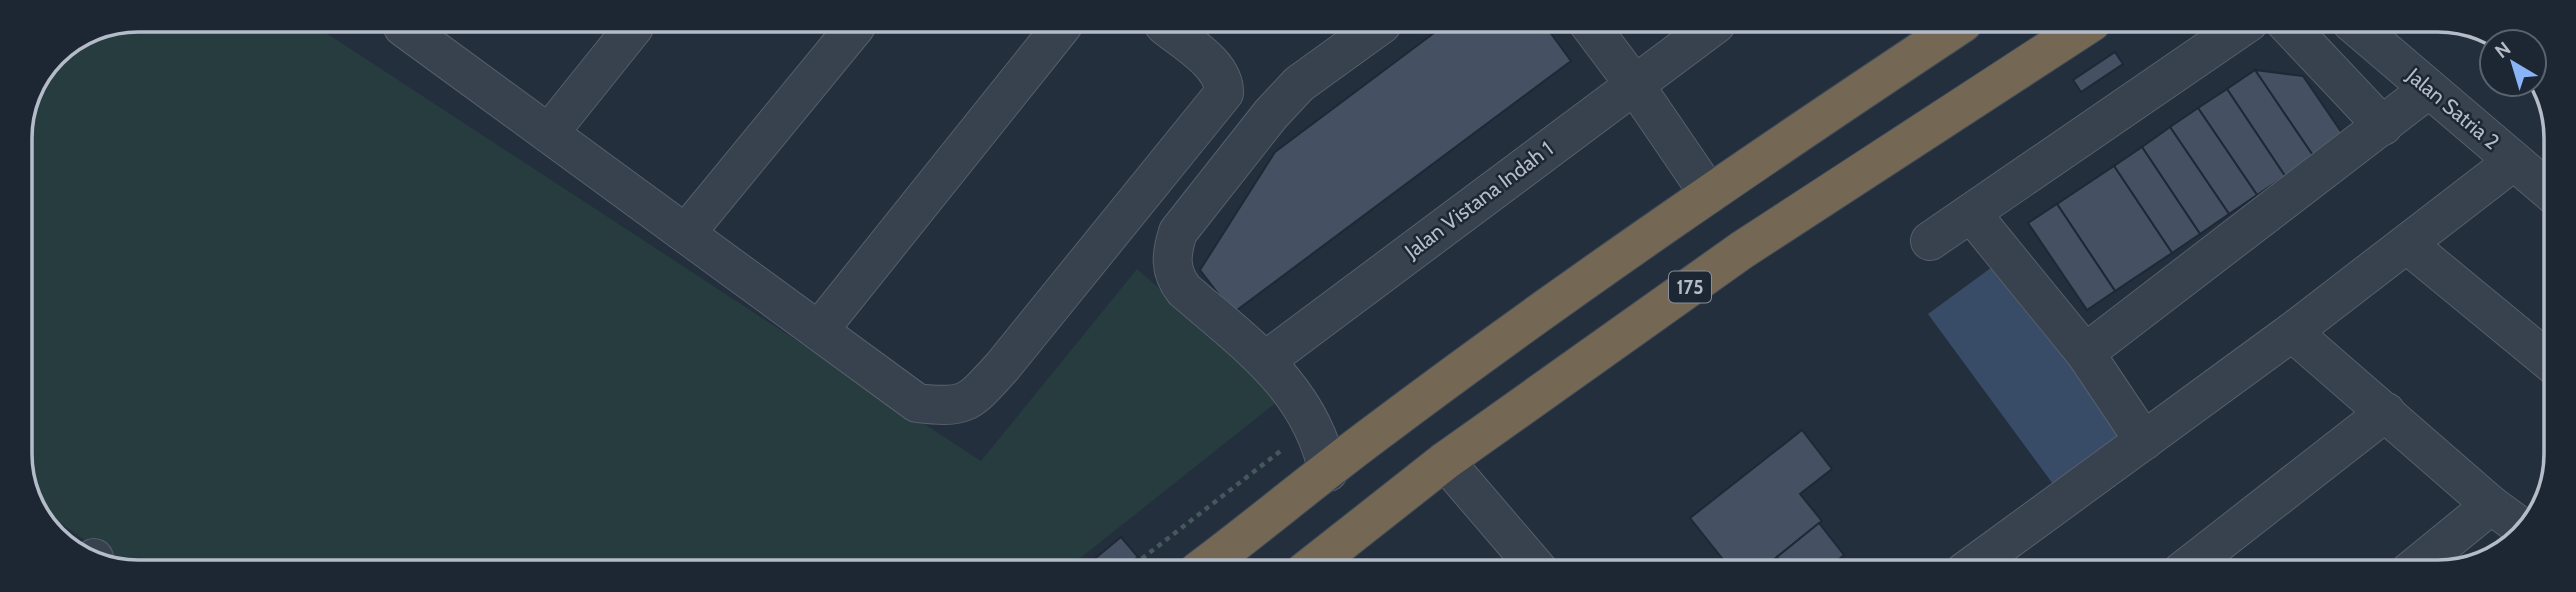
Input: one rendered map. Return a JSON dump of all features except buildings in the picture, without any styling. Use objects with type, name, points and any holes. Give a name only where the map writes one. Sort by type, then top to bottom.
[{"type":"highway","points":[[1214,560],[1371,436],[1709,194],[1950,32]]},
{"type":"highway","name":"175","points":[[1319,560],[1445,461],[1742,250],[2077,32]]},
{"type":"street","points":[[419,32],[549,133],[917,403],[952,407],[976,395],[1224,93],[1224,82],[1217,70],[1172,32]]},
{"type":"street","points":[[549,133],[630,32]]},
{"type":"street","points":[[686,233],[851,32]]},
{"type":"street","points":[[819,330],[1057,32]]},
{"type":"street","points":[[1328,472],[1315,425],[1296,394],[1265,361],[1184,290],[1174,278],[1171,253],[1178,232],[1271,114],[1299,84],[1371,32]]},
{"type":"street","points":[[1595,32],[1709,194]]},
{"type":"street","name":"Jalan Vistana Indah 1","points":[[1265,361],[1704,32]]},
{"type":"street","points":[[1930,241],[2234,32]]},
{"type":"street","points":[[2294,32],[2383,126]]},
{"type":"street","name":"Jalan Satria 2","points":[[2363,32],[2544,186]]},
{"type":"street","points":[[2085,353],[2429,89]]},
{"type":"street","points":[[1982,560],[2292,332],[2514,161]]},
{"type":"street","points":[[1971,213],[2085,353],[2144,441]]},
{"type":"street","points":[[2408,244],[2544,358]]},
{"type":"street","points":[[2292,332],[2491,505],[2518,524]]},
{"type":"street","points":[[2196,560],[2386,412]]},
{"type":"street","points":[[1445,461],[1530,560]]},
{"type":"street","points":[[2424,560],[2491,505]]},
{"type":"path","points":[[1140,560],[1315,425]]},
{"type":"green space","points":[[325,32],[981,461],[1137,269],[1283,397],[1078,560],[137,560],[106,556],[51,516],[37,489],[34,475],[32,130],[40,97],[62,62],[79,49],[117,34]]},
{"type":"water","points":[[1999,262],[2124,431],[2053,484],[1928,314]]}]
